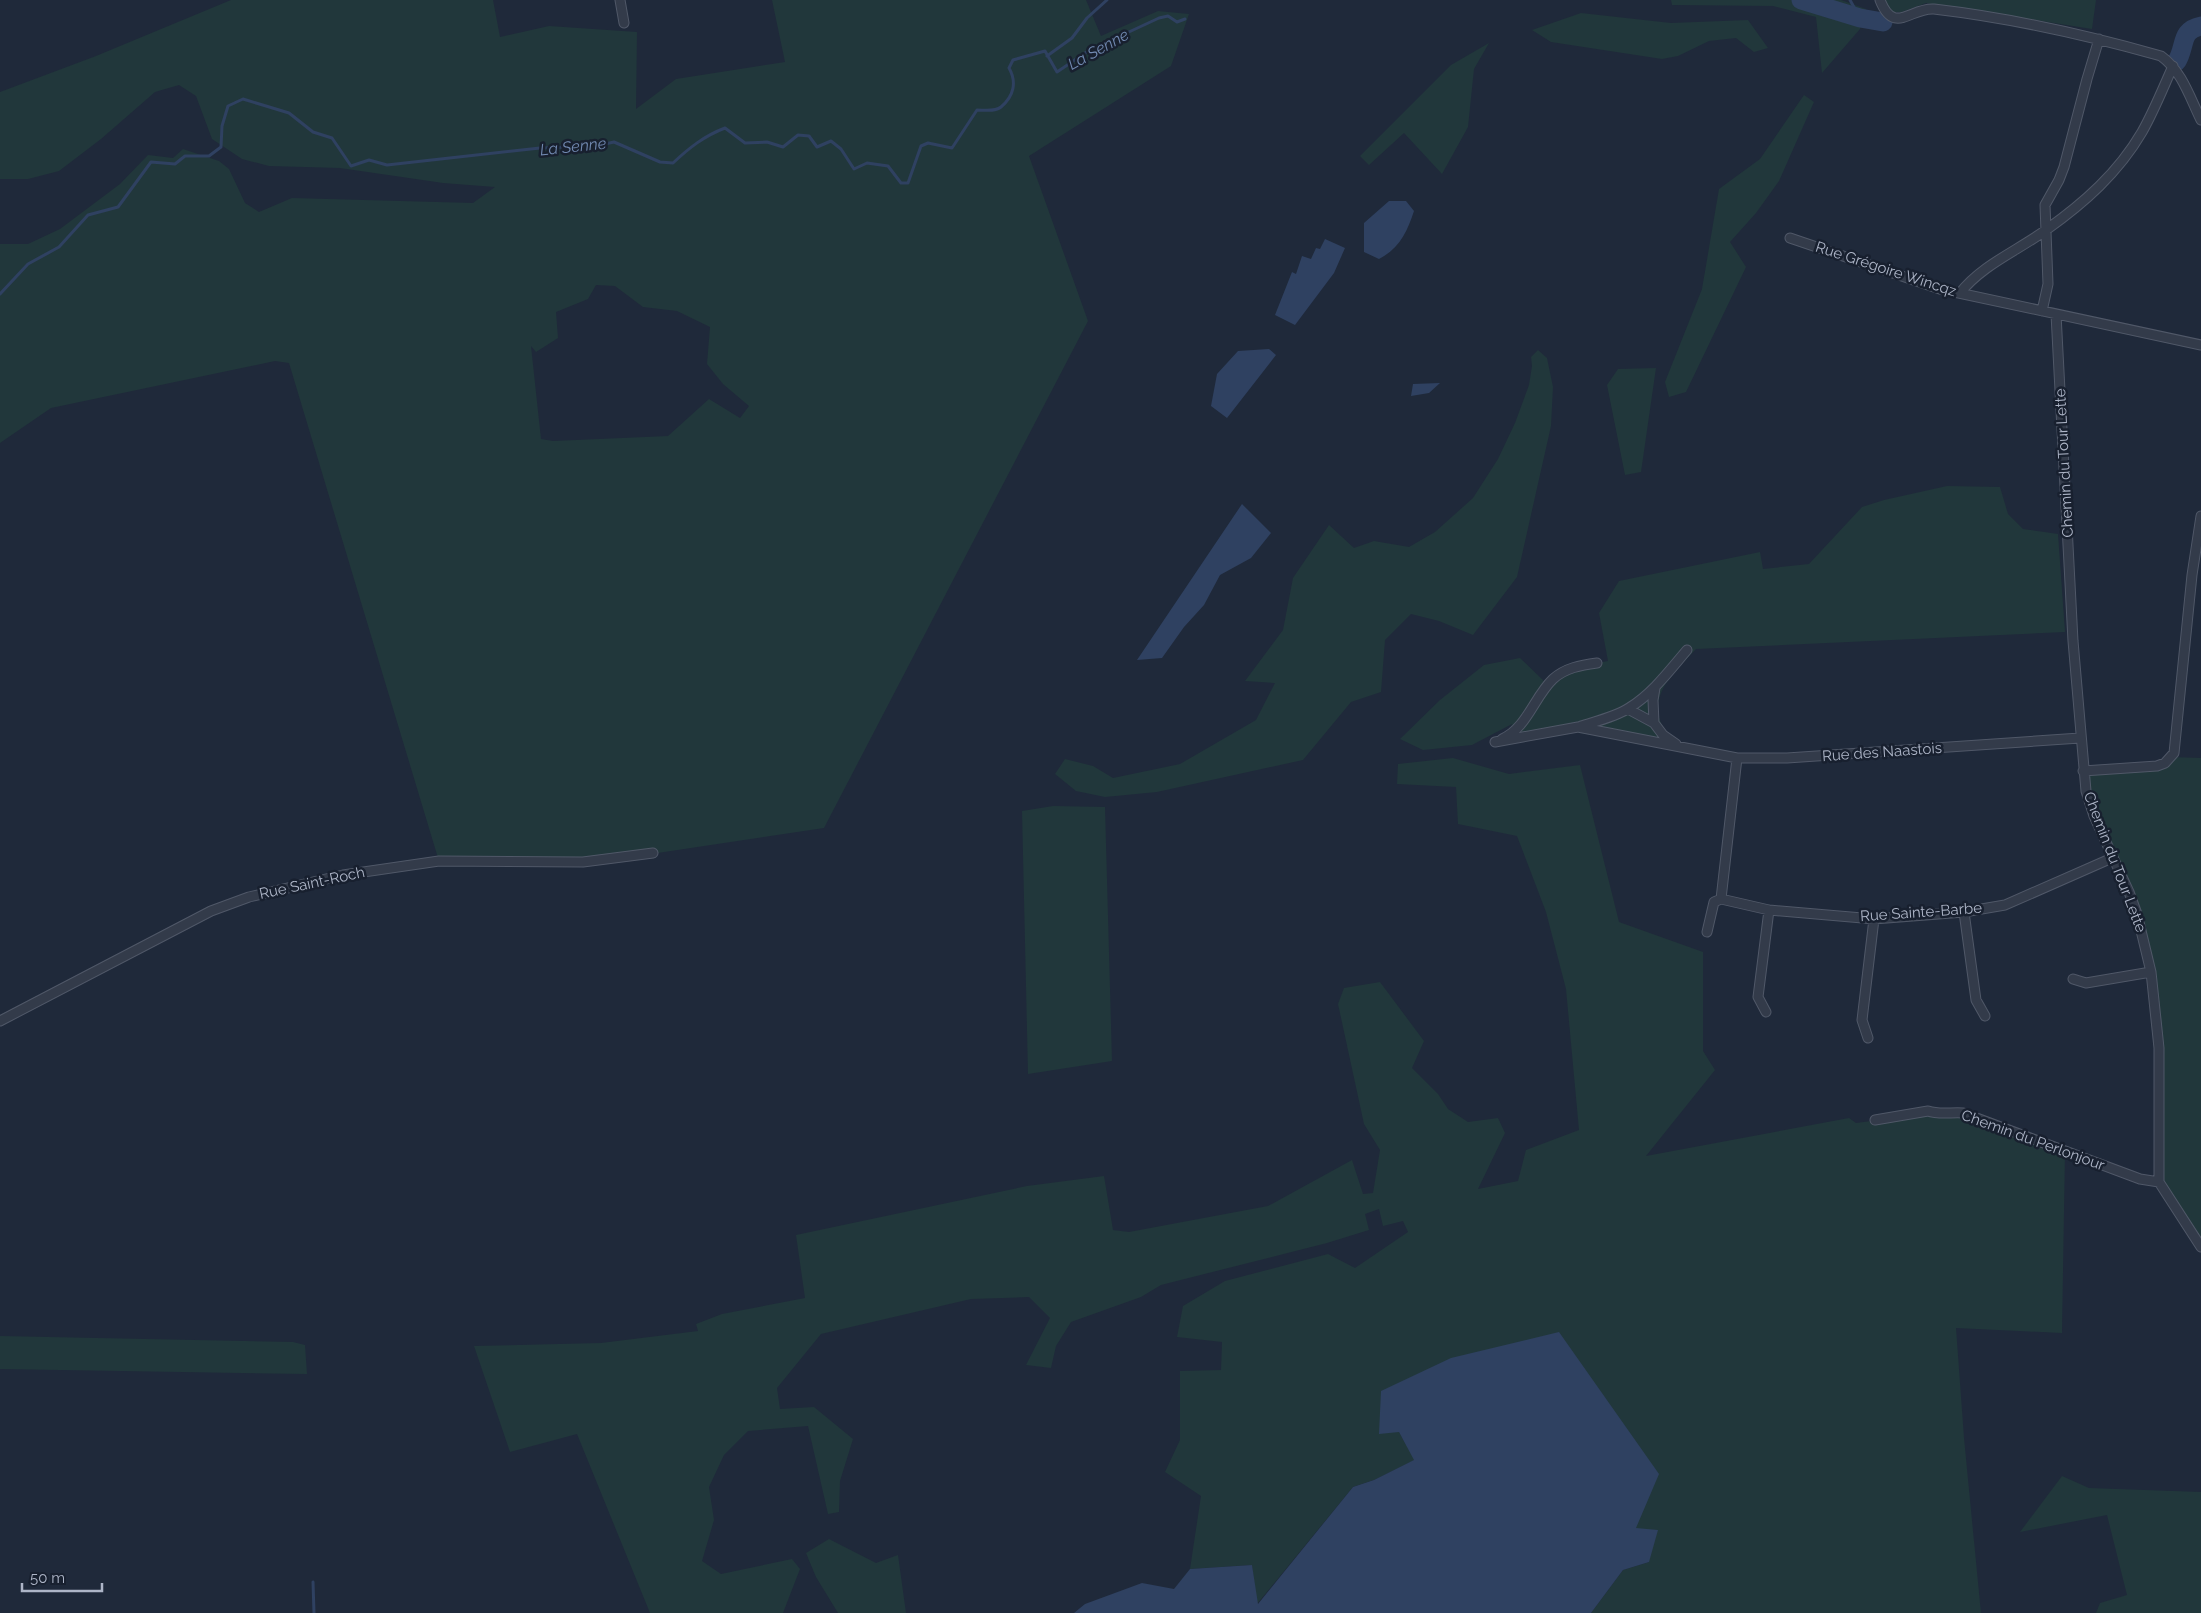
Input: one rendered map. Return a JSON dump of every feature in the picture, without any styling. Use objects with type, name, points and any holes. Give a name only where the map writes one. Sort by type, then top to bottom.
[{"type":"street","points":[[620,0],[624,22]]},
{"type":"street","points":[[1880,0],[1888,15],[1895,18],[1904,18],[1931,9],[2069,32],[2161,56],[2173,66],[2201,120]]},
{"type":"street","points":[[2042,311],[2048,284],[2045,205],[2064,167],[2099,39]]},
{"type":"street","points":[[1960,293],[1978,274],[2046,230],[2094,192],[2121,163],[2149,120],[2173,66]]},
{"type":"street","name":"Rue Grégoire Wincqz","points":[[1790,238],[1940,289],[2201,345]]},
{"type":"street","name":"Chemin du Tour Lette","points":[[2056,314],[2080,738],[2090,803],[2112,858],[2126,884],[2137,914],[2151,972],[2158,1048],[2159,1182]]},
{"type":"street","points":[[2084,770],[2157,766],[2165,763],[2174,753],[2201,520]]},
{"type":"street","name":"Rue des Naastois","points":[[1597,663],[1570,668],[1553,679],[1526,717],[1507,736],[1494,742],[1578,727],[1628,709],[1655,688],[1687,650]]},
{"type":"street","points":[[1654,723],[1652,700],[1655,688]]},
{"type":"street","name":"Rue des Naastois","points":[[1628,709],[1654,723],[1663,735],[1684,748]]},
{"type":"street","points":[[1526,717],[1528,731],[1533,735]]},
{"type":"street","name":"Rue des Naastois","points":[[1578,727],[1737,758],[1787,758],[2080,738]]},
{"type":"street","points":[[1707,932],[1714,902],[1721,900],[1737,758]]},
{"type":"street","name":"Rue Saint-Roch","points":[[0,1021],[211,912],[249,897],[343,875],[439,861],[583,862],[653,853]]},
{"type":"street","name":"Rue Sainte-Barbe","points":[[1721,900],[1769,910],[1874,919],[1964,912],[2005,905],[2112,858]]},
{"type":"street","points":[[1766,1012],[1758,997],[1769,910]]},
{"type":"street","points":[[1964,912],[1976,1000],[1985,1016]]},
{"type":"street","points":[[1868,1038],[1862,1020],[1874,919]]},
{"type":"street","points":[[2073,979],[2086,983],[2151,972]]},
{"type":"street","name":"Chemin du Perlonjour","points":[[1875,1120],[1928,1112],[1949,1111],[1963,1113],[2140,1179],[2159,1182]]},
{"type":"street","points":[[2159,1182],[2201,1247]]},
{"type":"green space","points":[[231,0],[493,0],[500,37],[549,26],[637,32],[636,109],[676,79],[785,62],[772,0],[1086,0],[1101,36],[1158,11],[1189,14],[1171,66],[1029,156],[1088,321],[824,828],[611,860],[438,858],[289,363],[275,361],[51,408],[0,443],[0,244],[28,244],[60,229],[120,184],[148,155],[173,158],[183,149],[219,161],[229,169],[245,203],[259,212],[292,198],[473,203],[495,187],[443,183],[340,168],[269,166],[242,159],[212,139],[196,96],[179,85],[155,92],[101,139],[59,171],[28,179],[0,179],[0,92],[96,56]],"holes":[[[596,285],[615,286],[643,307],[677,311],[710,327],[707,364],[723,384],[749,406],[740,418],[709,399],[668,436],[553,441],[541,439],[531,346],[536,352],[558,338],[556,312],[588,299]]]},
{"type":"green space","points":[[1671,0],[1841,0],[1866,9],[1860,29],[1822,73],[1816,17],[1773,6],[1672,5]]},
{"type":"green space","points":[[1884,0],[2096,0],[2092,29],[1926,3],[1902,12],[1891,12]]},
{"type":"green space","points":[[1581,13],[1671,23],[1748,20],[1768,48],[1754,52],[1736,38],[1709,41],[1678,56],[1662,59],[1551,42],[1532,30]]},
{"type":"green space","points":[[1489,43],[1474,69],[1468,127],[1442,174],[1404,133],[1369,165],[1360,156],[1451,65]]},
{"type":"green space","points":[[1804,95],[1814,102],[1779,181],[1756,213],[1730,242],[1746,267],[1686,392],[1669,397],[1665,382],[1702,289],[1719,189],[1760,159]]},
{"type":"green space","points":[[1538,350],[1547,358],[1553,387],[1551,426],[1517,577],[1473,635],[1439,621],[1411,614],[1385,640],[1381,692],[1351,702],[1303,760],[1157,792],[1105,797],[1076,791],[1055,774],[1065,759],[1093,766],[1113,778],[1180,764],[1256,720],[1275,683],[1245,681],[1283,630],[1293,578],[1329,525],[1354,548],[1374,541],[1409,547],[1435,532],[1473,498],[1498,459],[1515,423],[1529,385],[1532,366],[1531,357]]},
{"type":"green space","points":[[1656,368],[1641,472],[1625,475],[1607,385],[1618,369]]},
{"type":"green space","points":[[1947,486],[2000,487],[2008,514],[2023,529],[2058,534],[2065,632],[1696,649],[1668,681],[1659,699],[1660,720],[1675,749],[1575,732],[1505,741],[1512,724],[1472,745],[1423,750],[1400,739],[1440,700],[1484,665],[1520,658],[1546,683],[1571,668],[1608,661],[1599,613],[1619,581],[1760,552],[1763,569],[1809,564],[1862,507],[1884,500]]},
{"type":"green space","points":[[2171,757],[2201,758],[2201,1247],[2159,1182],[2159,1048],[2144,941],[2112,858],[2083,771],[2153,766]]},
{"type":"green space","points":[[1453,758],[1509,774],[1580,765],[1619,922],[1703,952],[1703,1051],[1715,1070],[1646,1156],[1849,1118],[1856,1123],[1949,1111],[2065,1151],[2062,1333],[1956,1328],[1964,1438],[1981,1613],[1591,1613],[1623,1570],[1649,1562],[1636,1529],[1399,1432],[1415,1460],[1374,1480],[1353,1487],[1257,1604],[1252,1565],[1190,1569],[1201,1496],[1165,1472],[1180,1440],[1180,1371],[1221,1370],[1222,1342],[1177,1337],[1183,1306],[1225,1281],[1328,1254],[1355,1268],[1408,1232],[1403,1221],[1383,1226],[1379,1209],[1365,1214],[1369,1230],[1327,1243],[1161,1285],[1141,1297],[1071,1322],[1056,1346],[1051,1368],[1026,1365],[1050,1318],[1029,1297],[971,1299],[821,1334],[777,1388],[780,1409],[814,1407],[853,1439],[840,1481],[839,1512],[828,1514],[808,1426],[748,1431],[724,1455],[709,1487],[714,1520],[702,1561],[721,1574],[792,1559],[800,1569],[783,1613],[650,1613],[577,1434],[510,1452],[474,1346],[601,1343],[698,1331],[696,1324],[722,1314],[805,1298],[796,1235],[1027,1186],[1104,1176],[1113,1230],[1129,1232],[1268,1206],[1352,1160],[1363,1194],[1373,1193],[1380,1150],[1364,1124],[1338,1004],[1344,988],[1380,982],[1424,1041],[1412,1068],[1438,1094],[1448,1109],[1468,1122],[1498,1118],[1505,1133],[1478,1189],[1518,1181],[1526,1150],[1579,1130],[1566,989],[1546,912],[1517,836],[1458,824],[1456,787],[1397,784],[1398,764]]},
{"type":"green space","points":[[1053,806],[1105,807],[1112,1061],[1028,1074],[1022,811]]},
{"type":"green space","points":[[0,1336],[293,1342],[305,1345],[307,1374],[0,1369]]},
{"type":"green space","points":[[2062,1476],[2089,1488],[2201,1492],[2201,1613],[2096,1613],[2100,1603],[2127,1595],[2107,1515],[2020,1532]]},
{"type":"green space","points":[[829,1539],[876,1563],[898,1555],[906,1613],[838,1613],[816,1577],[806,1553]]},
{"type":"water","points":[[1389,201],[1406,201],[1414,211],[1402,239],[1392,250],[1379,259],[1364,252],[1364,223]]},
{"type":"water","points":[[1325,239],[1345,248],[1334,273],[1295,325],[1275,315],[1292,272],[1296,274],[1302,256],[1311,259],[1316,248],[1320,249]]},
{"type":"water","points":[[1269,349],[1276,355],[1227,418],[1211,406],[1217,374],[1238,351]]},
{"type":"water","points":[[1440,383],[1429,393],[1411,396],[1413,384]]},
{"type":"water","points":[[1242,504],[1271,533],[1251,558],[1220,575],[1204,605],[1184,627],[1162,658],[1137,660]]},
{"type":"water","points":[[1559,1332],[1659,1474],[1636,1528],[1658,1530],[1649,1562],[1623,1570],[1591,1613],[1074,1613],[1085,1604],[1142,1583],[1174,1589],[1190,1569],[1252,1565],[1258,1604],[1353,1487],[1374,1480],[1414,1460],[1399,1432],[1379,1434],[1381,1391],[1451,1358]]},
{"type":"waterway","points":[[1047,56],[1072,38],[1087,18],[1107,0]]},
{"type":"waterway","points":[[1801,0],[1860,18],[1883,22]]},
{"type":"waterway","points":[[1850,0],[1860,18]]},
{"type":"waterway","name":"La Senne","points":[[0,294],[28,264],[59,247],[88,215],[118,207],[151,162],[175,164],[185,156],[209,156],[221,147],[222,126],[228,106],[243,99],[289,113],[313,132],[332,138],[351,166],[369,160],[387,165],[540,148],[596,146],[614,142],[660,162],[673,163],[697,143],[725,128],[745,143],[767,142],[783,147],[798,135],[809,136],[817,147],[831,141],[841,149],[854,169],[867,163],[888,166],[901,183],[908,183],[921,146],[928,143],[952,148],[977,110],[996,110],[1005,103],[1013,89],[1013,78],[1009,68],[1013,60],[1045,51],[1057,72],[1088,51],[1159,18],[1168,16],[1177,22],[1185,19]]},
{"type":"waterway","points":[[2177,61],[2184,39],[2190,31],[2201,26]]},
{"type":"waterway","points":[[313,1582],[314,1613]]}]
